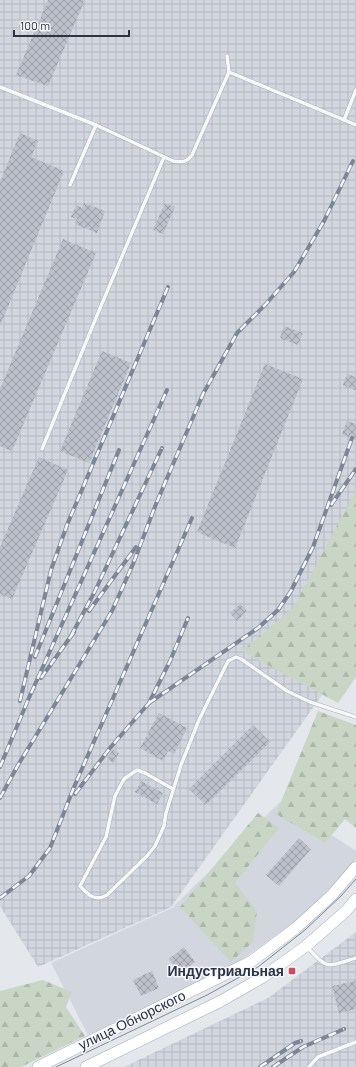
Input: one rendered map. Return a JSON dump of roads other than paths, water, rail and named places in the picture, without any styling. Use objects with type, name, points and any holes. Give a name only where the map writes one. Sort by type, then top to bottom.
[{"type":"main road","name":"улица Обнорского","points":[[38,1067],[252,961],[296,928],[332,895],[356,868]]},
{"type":"main road","name":"улица Обнорского","points":[[86,1067],[98,1064],[221,1001],[263,977],[306,946],[346,911],[356,899]]},
{"type":"lane","points":[[0,87],[96,125],[173,161],[183,162],[188,160],[192,155],[229,72],[227,56]]},
{"type":"lane","points":[[229,72],[356,125]]},
{"type":"lane","points":[[344,120],[356,90]]},
{"type":"lane","points":[[70,185],[96,125]]},
{"type":"lane","points":[[42,450],[164,157]]},
{"type":"lane","points":[[173,790],[145,773],[136,770],[124,779],[115,796],[106,837],[80,886],[86,893],[93,897],[101,898],[107,895],[147,856],[155,846],[164,826],[166,813],[181,765],[202,714],[228,661],[236,657],[241,659],[287,691],[310,702],[356,717]]},
{"type":"lane","points":[[306,946],[321,963],[330,966],[356,958]]},
{"type":"lane","points":[[309,1067],[318,1057],[356,1042]]},
{"type":"tram line","points":[[56,1067],[207,995],[258,967],[305,930],[341,896],[356,879]]},
{"type":"railway","points":[[0,798],[18,765],[112,611],[203,394],[237,333],[265,305],[294,272],[324,221],[353,161]]},
{"type":"railway","points":[[20,701],[51,570],[67,525],[168,287]]},
{"type":"railway","points":[[0,767],[28,700],[167,390]]},
{"type":"railway","points":[[149,703],[258,628],[278,610],[291,591],[313,547],[352,438]]},
{"type":"railway","points":[[71,636],[95,591],[162,448]]},
{"type":"railway","points":[[35,657],[119,450]]},
{"type":"railway","points":[[331,505],[356,469]]},
{"type":"railway","points":[[0,898],[29,876],[50,848],[74,787],[192,518]]},
{"type":"railway","points":[[89,611],[136,547]]},
{"type":"railway","points":[[75,794],[110,748],[149,703],[170,661],[188,618]]},
{"type":"railway","points":[[41,678],[74,632]]},
{"type":"railway","points":[[273,1067],[303,1047],[344,1029]]},
{"type":"railway","points":[[260,1067],[295,1043],[301,1041]]},
{"type":"place","name":"Индустриальная","points":[[292,971]]}]
